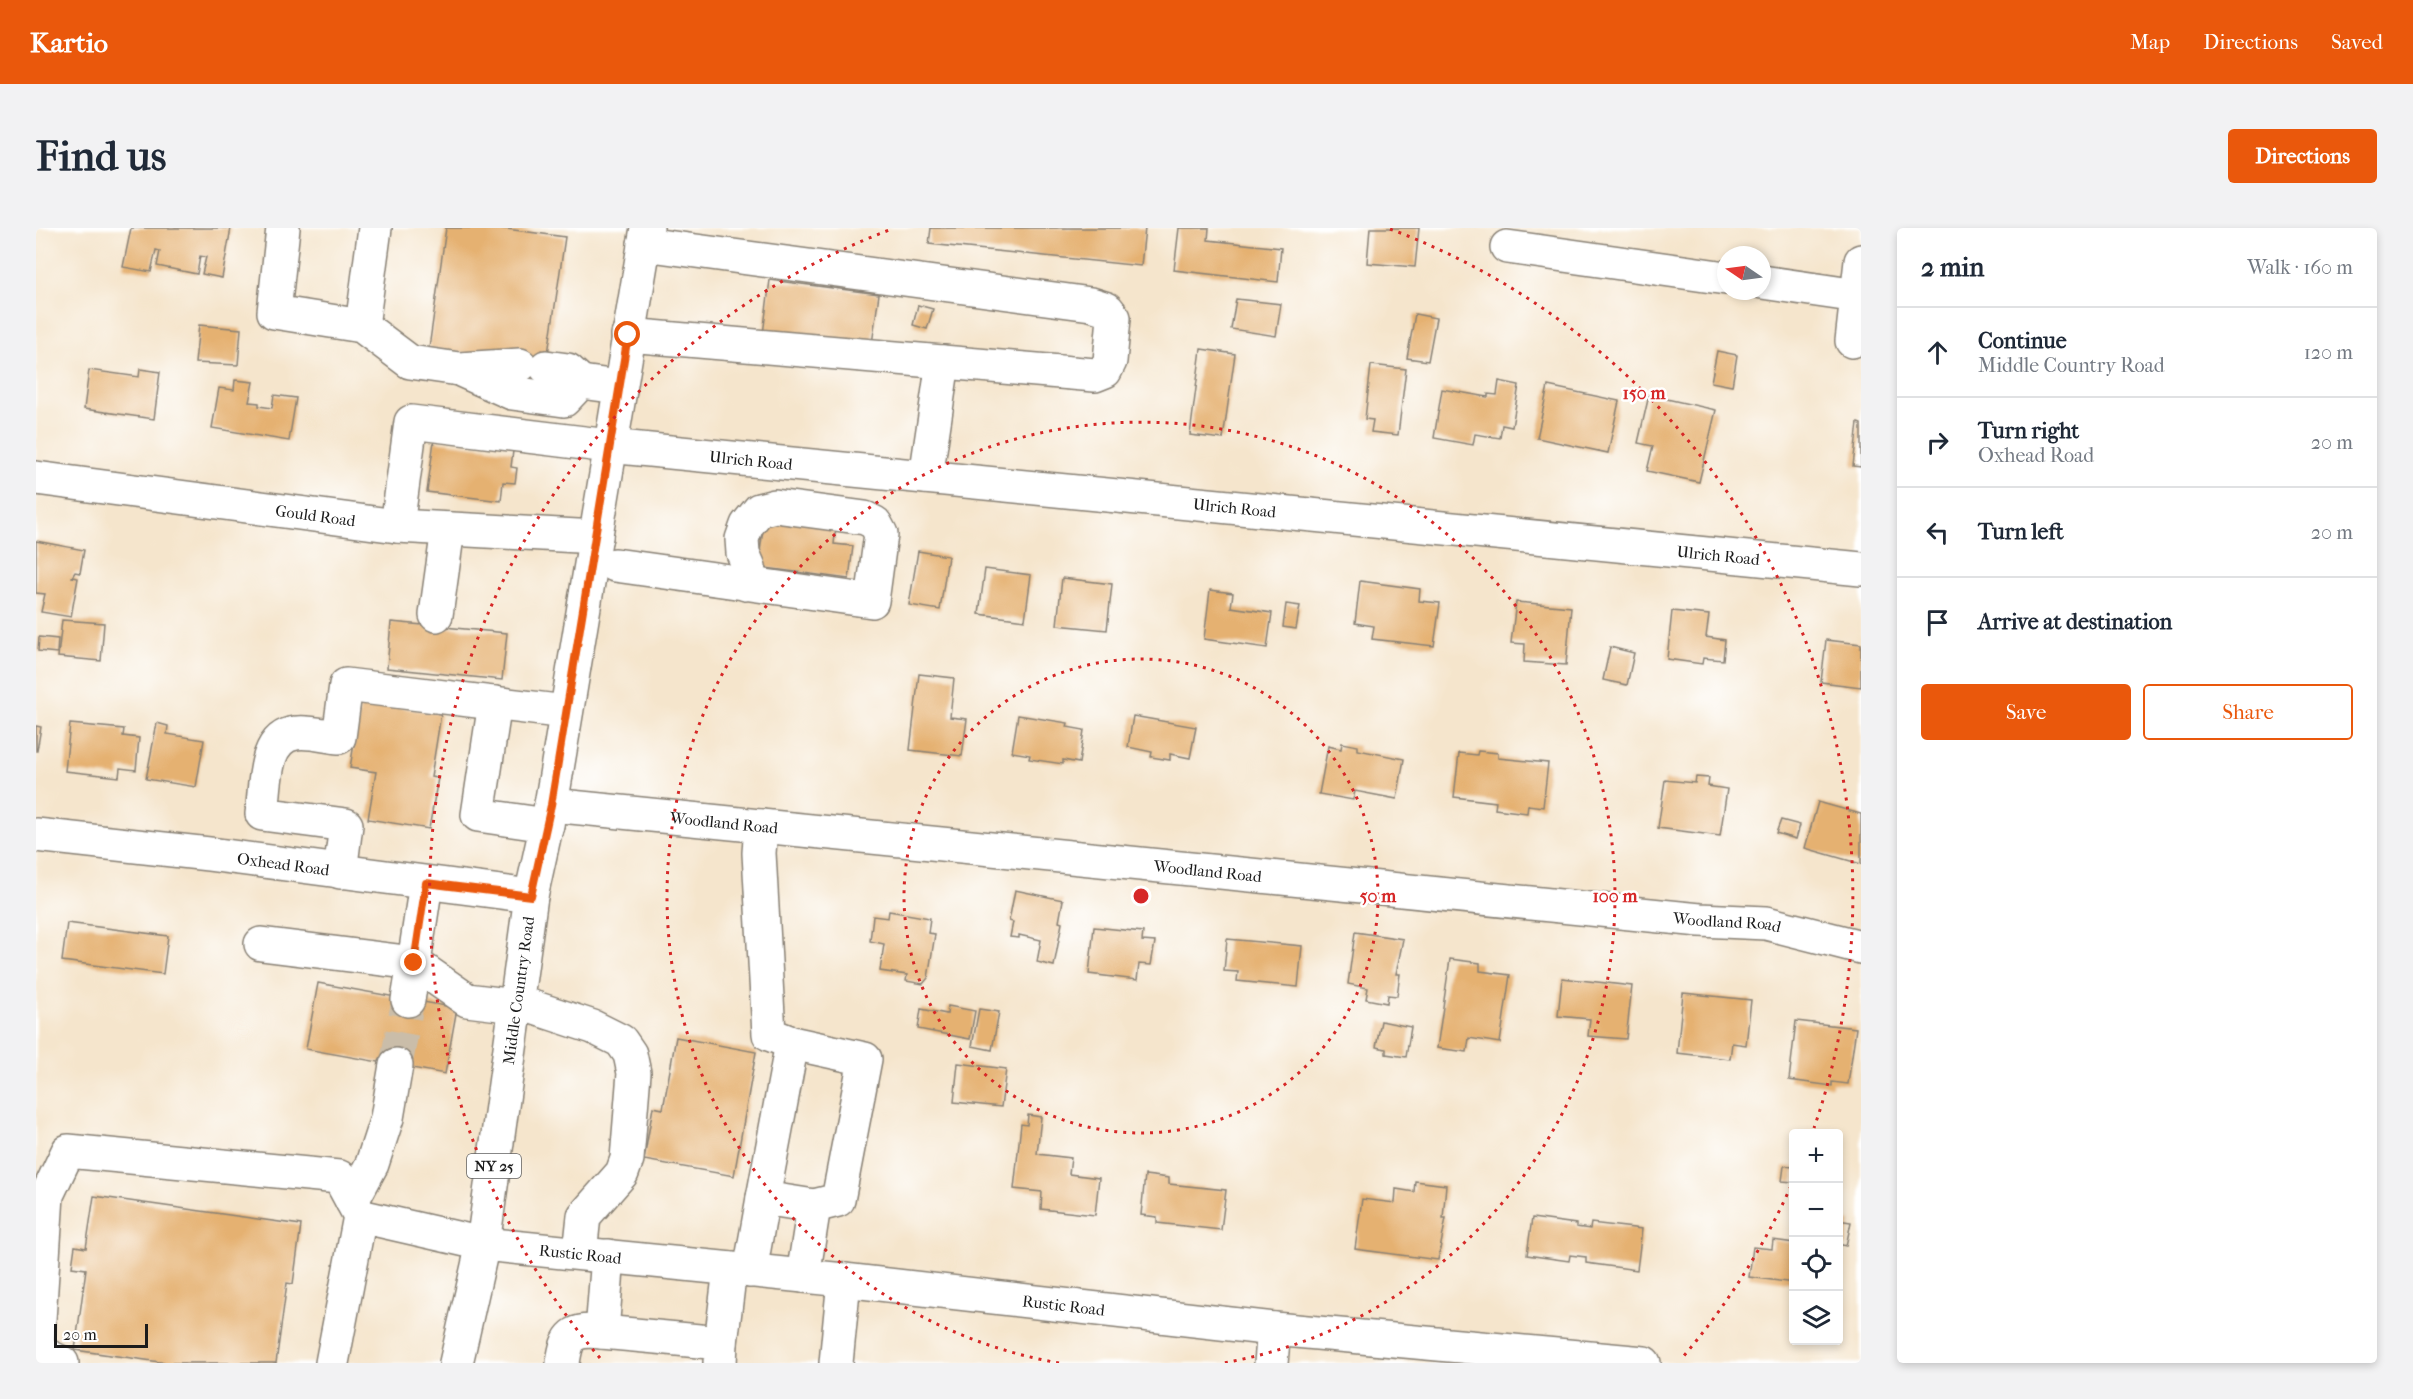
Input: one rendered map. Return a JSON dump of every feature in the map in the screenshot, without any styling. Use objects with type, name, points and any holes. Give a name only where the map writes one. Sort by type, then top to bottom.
[{"type":"street","points":[[282,228],[274,312],[362,326],[410,362],[459,369],[533,366],[568,370],[580,382],[619,387]]},
{"type":"street","points":[[362,326],[375,228]]},
{"type":"street","points":[[628,335],[1095,375],[1105,371],[1110,361],[1114,318],[1107,309],[1091,304],[646,236]]},
{"type":"street","name":"Middle Country Road","points":[[456,1363],[483,1244],[531,896],[549,815],[646,236]]},
{"type":"street","points":[[1505,249],[1717,277]]},
{"type":"street","points":[[1852,341],[1861,261]]},
{"type":"street","points":[[1771,283],[1858,296]]},
{"type":"street","points":[[926,477],[943,362]]},
{"type":"street","points":[[459,369],[512,393],[564,400],[580,382]]},
{"type":"street","name":"Ulrich Road","points":[[397,526],[411,422],[609,446],[1861,568]]},
{"type":"street","name":"Gould Road","points":[[36,478],[397,526],[596,537]]},
{"type":"street","points":[[436,615],[447,529]]},
{"type":"street","points":[[615,565],[746,584]]},
{"type":"street","points":[[256,861],[270,750],[283,736],[297,732],[339,737],[346,685],[566,712]]},
{"type":"street","name":"Woodland Road","points":[[495,703],[478,815],[549,815],[761,826],[1700,920],[1766,922],[1861,946]]},
{"type":"street","points":[[262,814],[346,825],[340,872]]},
{"type":"street","points":[[761,826],[759,853],[769,1034],[792,1043],[865,1059],[838,1200],[814,1206],[763,1198]]},
{"type":"street","name":"Oxhead Road","points":[[36,835],[531,896]]},
{"type":"street","points":[[408,1000],[426,883]]},
{"type":"street","points":[[261,944],[414,963],[467,1000],[517,1004],[593,1027],[621,1041],[630,1054],[634,1073],[627,1159],[622,1173],[584,1216],[594,1255],[602,1332]]},
{"type":"street","points":[[562,1363],[566,1344],[572,1336],[583,1330],[721,1353],[740,1270],[763,1198],[792,1043]]},
{"type":"street","points":[[332,1363],[356,1209],[387,1118],[396,1065]]},
{"type":"street","points":[[62,1363],[37,1351],[46,1195],[68,1151],[339,1178],[356,1209]]},
{"type":"street","points":[[803,1276],[814,1206]]},
{"type":"street","name":"Rustic Road","points":[[356,1209],[483,1244],[844,1280],[1274,1329],[1644,1363]]},
{"type":"street","points":[[836,1363],[844,1280]]},
{"type":"street","points":[[1271,1363],[1274,1329]]},
{"type":"building","points":[[131,228],[231,228],[222,278],[202,274],[206,257],[200,256],[197,274],[157,266],[160,251],[156,250],[151,272],[123,267]]},
{"type":"building","points":[[446,228],[499,228],[565,237],[542,395],[517,391],[520,361],[429,348]]},
{"type":"building","points":[[931,228],[1145,228],[1141,266],[929,244]]},
{"type":"building","points":[[1179,228],[1209,228],[1208,240],[1281,248],[1278,282],[1174,270]]},
{"type":"building","points":[[1370,228],[1419,228],[1415,267],[1367,263]]},
{"type":"building","points":[[770,280],[879,294],[872,344],[763,334]]},
{"type":"building","points":[[1236,299],[1281,304],[1276,336],[1231,329]]},
{"type":"building","points":[[918,305],[933,309],[927,329],[913,325]]},
{"type":"building","points":[[1415,314],[1436,318],[1428,361],[1407,358]]},
{"type":"building","points":[[199,325],[241,329],[238,365],[195,363]]},
{"type":"building","points":[[1201,349],[1235,354],[1223,439],[1190,435]]},
{"type":"building","points":[[1717,351],[1737,355],[1732,386],[1711,382]]},
{"type":"building","points":[[1371,365],[1406,369],[1398,435],[1371,432],[1373,420],[1365,419]]},
{"type":"building","points":[[140,369],[160,372],[154,419],[84,409],[89,370],[139,377]]},
{"type":"building","points":[[235,380],[253,382],[249,402],[259,403],[259,406],[272,408],[274,395],[296,398],[289,441],[212,428],[219,388],[234,390]]},
{"type":"building","points":[[1499,381],[1519,385],[1512,427],[1502,425],[1500,438],[1475,434],[1473,445],[1434,438],[1442,389],[1488,397],[1488,394],[1497,395]]},
{"type":"building","points":[[1548,386],[1619,401],[1608,453],[1537,438]]},
{"type":"building","points":[[1649,395],[1716,410],[1699,482],[1647,471],[1653,446],[1638,443]]},
{"type":"building","points":[[1858,423],[1861,424],[1861,467],[1853,466]]},
{"type":"building","points":[[434,441],[513,451],[511,467],[517,468],[515,483],[503,482],[501,501],[427,492]]},
{"type":"building","points":[[775,518],[836,526],[834,544],[853,546],[849,579],[758,567],[764,522],[774,524]]},
{"type":"building","points":[[36,541],[84,550],[80,573],[75,572],[72,577],[78,578],[71,617],[41,612],[45,594],[36,593]]},
{"type":"building","points":[[918,551],[948,556],[940,610],[909,605]]},
{"type":"building","points":[[985,569],[1031,575],[1025,620],[979,614]]},
{"type":"building","points":[[1062,578],[1112,584],[1107,630],[1057,625]]},
{"type":"building","points":[[1360,581],[1420,589],[1419,601],[1440,603],[1434,646],[1372,639],[1374,626],[1355,623]]},
{"type":"building","points":[[1210,590],[1233,593],[1231,607],[1272,613],[1267,648],[1204,639]]},
{"type":"building","points":[[1516,602],[1571,607],[1566,665],[1524,662],[1525,644],[1511,643]]},
{"type":"building","points":[[1286,604],[1300,606],[1296,629],[1283,627]]},
{"type":"building","points":[[1672,611],[1709,615],[1706,637],[1725,640],[1723,660],[1703,658],[1702,664],[1667,659]]},
{"type":"building","points":[[62,620],[104,623],[101,661],[58,657]]},
{"type":"building","points":[[391,622],[507,633],[502,680],[387,668]]},
{"type":"building","points":[[39,637],[58,639],[57,653],[38,651]]},
{"type":"building","points":[[1826,640],[1861,644],[1861,687],[1821,682]]},
{"type":"building","points":[[1610,647],[1634,653],[1627,685],[1603,680]]},
{"type":"building","points":[[919,674],[954,678],[950,717],[967,719],[962,756],[910,750]]},
{"type":"building","points":[[361,701],[441,714],[431,777],[438,778],[429,829],[368,819],[376,772],[350,768]]},
{"type":"building","points":[[1018,715],[1068,723],[1067,727],[1084,730],[1079,763],[1063,760],[1063,764],[1029,759],[1030,755],[1012,752]]},
{"type":"building","points":[[1133,716],[1196,727],[1190,758],[1170,754],[1170,760],[1151,757],[1152,752],[1128,747]]},
{"type":"building","points":[[157,723],[168,726],[167,734],[204,740],[196,787],[146,779]]},
{"type":"building","points":[[70,724],[124,729],[123,736],[139,738],[136,770],[120,768],[119,777],[65,771]]},
{"type":"building","points":[[36,726],[41,727],[37,751],[36,751]]},
{"type":"building","points":[[1342,743],[1358,746],[1358,750],[1404,759],[1397,799],[1355,791],[1353,800],[1319,794],[1328,746],[1341,749]]},
{"type":"building","points":[[1478,751],[1498,753],[1498,758],[1548,763],[1543,807],[1528,805],[1527,813],[1495,809],[1496,802],[1454,797],[1459,753],[1477,755]]},
{"type":"building","points":[[1696,777],[1709,778],[1708,786],[1727,789],[1720,836],[1658,828],[1665,780],[1695,783]]},
{"type":"building","points":[[1818,802],[1861,814],[1861,864],[1805,848]]},
{"type":"building","points":[[1781,820],[1800,825],[1796,839],[1776,833]]},
{"type":"building","points":[[1015,890],[1063,900],[1059,922],[1062,923],[1054,966],[1037,962],[1041,940],[1019,935],[1019,938],[1010,937],[1013,922],[1009,921]]},
{"type":"building","points":[[889,911],[930,918],[928,933],[935,934],[928,978],[923,984],[906,981],[907,975],[880,971],[884,944],[870,941],[873,916],[888,918]]},
{"type":"building","points":[[67,923],[168,936],[163,974],[62,961]]},
{"type":"building","points":[[1094,927],[1143,932],[1142,941],[1155,942],[1151,965],[1139,964],[1137,980],[1089,974]]},
{"type":"building","points":[[1355,932],[1403,939],[1396,974],[1400,974],[1397,996],[1388,995],[1387,1003],[1366,999],[1368,988],[1348,984]]},
{"type":"building","points":[[1227,939],[1302,946],[1298,987],[1237,981],[1238,972],[1224,971]]},
{"type":"building","points":[[1450,959],[1480,963],[1480,971],[1510,975],[1500,1043],[1469,1038],[1467,1052],[1437,1048]]},
{"type":"building","points":[[1562,978],[1632,986],[1626,1039],[1588,1036],[1590,1019],[1558,1016]]},
{"type":"building","points":[[318,983],[457,1008],[445,1074],[306,1049]]},
{"type":"building","points":[[1683,993],[1751,1000],[1746,1045],[1732,1043],[1730,1059],[1677,1053]]},
{"type":"building","points":[[948,1006],[975,1011],[970,1039],[918,1029],[921,1009],[947,1014]]},
{"type":"building","points":[[979,1009],[999,1012],[992,1050],[972,1046]]},
{"type":"building","points":[[1381,1021],[1411,1027],[1406,1057],[1386,1054],[1386,1049],[1376,1047]]},
{"type":"building","points":[[1796,1021],[1856,1028],[1848,1084],[1832,1082],[1832,1086],[1789,1080]]},
{"type":"building","points":[[676,1037],[756,1052],[734,1176],[644,1160],[653,1107],[663,1109]]},
{"type":"building","points":[[958,1063],[1006,1069],[1001,1107],[954,1102]]},
{"type":"building","points":[[1028,1115],[1041,1117],[1037,1154],[1071,1158],[1069,1174],[1099,1178],[1095,1215],[1041,1209],[1042,1192],[1014,1189],[1021,1124],[1027,1125]]},
{"type":"building","points":[[1784,1166],[1789,1166],[1789,1182],[1782,1181]]},
{"type":"building","points":[[1145,1175],[1169,1178],[1169,1184],[1226,1190],[1221,1230],[1157,1223],[1157,1217],[1141,1215]]},
{"type":"building","points":[[1415,1181],[1446,1185],[1443,1218],[1446,1218],[1438,1260],[1355,1249],[1362,1199],[1395,1203],[1396,1189],[1414,1192]]},
{"type":"building","points":[[94,1196],[301,1225],[293,1284],[287,1283],[276,1363],[167,1363],[75,1350],[86,1269],[72,1267],[75,1246],[86,1248]]},
{"type":"building","points":[[1532,1218],[1576,1224],[1576,1227],[1590,1229],[1591,1223],[1642,1229],[1637,1270],[1586,1263],[1586,1257],[1570,1255],[1569,1261],[1527,1255]]},
{"type":"building","points":[[1843,1221],[1851,1222],[1846,1246],[1843,1245]]},
{"type":"building","points":[[1773,1240],[1789,1242],[1789,1282],[1749,1277],[1753,1247],[1772,1249]]},
{"type":"tunnel","points":[[396,1065],[408,1000]]},
{"type":"route","points":[[414,963],[426,883],[531,896],[551,805],[628,335]]}]
